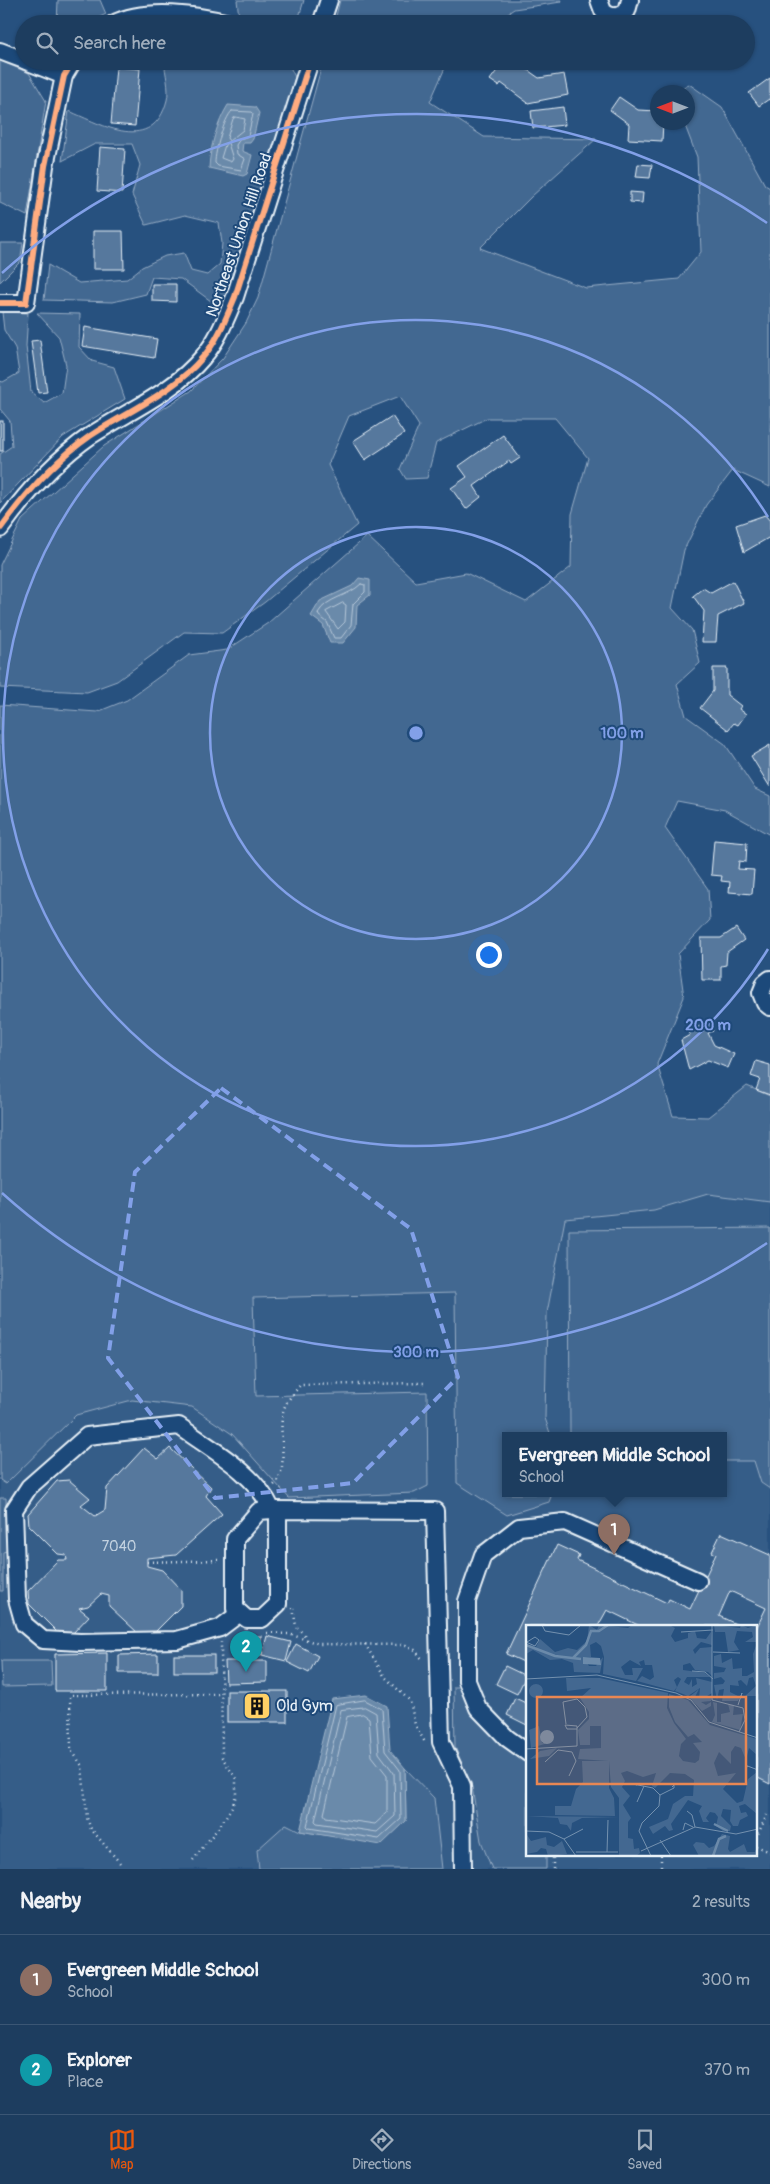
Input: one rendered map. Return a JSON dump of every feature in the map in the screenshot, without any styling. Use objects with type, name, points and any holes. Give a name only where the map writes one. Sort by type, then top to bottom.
[{"type":"street","points":[[324,15],[328,0]]},
{"type":"street","points":[[599,0],[602,11],[610,15]]},
{"type":"street","points":[[619,15],[627,11],[630,0]]},
{"type":"street","points":[[156,15],[172,13],[194,15]]},
{"type":"street","points":[[0,51],[15,57]]},
{"type":"street","points":[[48,70],[64,76]]},
{"type":"street","points":[[0,303],[26,303],[46,166],[64,76],[68,70]]},
{"type":"street","name":"Northeast Union Hill Road","points":[[0,529],[22,498],[49,468],[90,436],[184,377],[204,356],[219,333],[235,297],[307,70]]},
{"type":"street","points":[[770,979],[765,983],[761,993],[765,1003],[770,1007]]},
{"type":"street","points":[[240,1613],[220,1628],[177,1640],[80,1642],[43,1640],[24,1624],[17,1600],[14,1510],[29,1486],[87,1436],[179,1426],[246,1475],[264,1494],[275,1511],[278,1604],[262,1618],[247,1618],[235,1609],[235,1539],[259,1511],[275,1511],[435,1511],[441,1742],[462,1786],[463,1869]]},
{"type":"street","points":[[526,1752],[507,1738],[478,1708],[467,1681],[468,1601],[483,1555],[519,1527],[565,1522],[698,1581]]},
{"type":"path","points":[[264,1494],[280,1479],[285,1405],[300,1385],[424,1383]]},
{"type":"path","points":[[147,1562],[220,1560],[220,1552]]},
{"type":"path","points":[[292,1606],[296,1626],[308,1639]]},
{"type":"path","points":[[193,1860],[222,1823],[233,1805],[236,1795],[236,1779],[222,1758],[220,1628]]},
{"type":"path","points":[[261,1633],[289,1634],[319,1644],[406,1645],[422,1656],[428,1675],[438,1675]]},
{"type":"path","points":[[365,1644],[385,1677],[410,1701],[415,1725],[426,1745]]},
{"type":"path","points":[[120,1864],[91,1829],[86,1818],[82,1766],[71,1749],[70,1695],[221,1694]]},
{"type":"path","points":[[758,1834],[767,1815]]},
{"type":"path","points":[[758,1847],[770,1852]]},
{"type":"path","points":[[553,1856],[553,1869]]},
{"type":"path","points":[[661,1856],[661,1869]]},
{"type":"highlighted area","points":[[221,1088],[411,1229],[458,1377],[353,1483],[215,1498],[108,1358],[135,1172]]},
{"type":"shaded area","points":[[58,0],[100,0],[106,14],[104,15],[57,15]]},
{"type":"shaded area","points":[[237,0],[304,0],[300,15],[239,15]]},
{"type":"shaded area","points":[[340,0],[562,0],[561,2],[514,9],[505,15],[336,15]]},
{"type":"shaded area","points":[[0,61],[15,67],[15,70],[29,73],[46,101],[27,216],[0,203]]},
{"type":"shaded area","points":[[165,70],[292,70],[295,77],[251,231],[229,292],[219,307],[181,279],[152,277],[146,294],[113,302],[44,300],[48,265],[79,283],[127,279],[142,267],[165,256],[184,253],[191,271],[207,275],[220,264],[222,243],[219,223],[185,215],[146,225],[132,195],[140,165],[132,144],[95,144],[62,161],[69,111],[111,128],[139,131],[150,127],[160,117],[167,100],[168,86]]},
{"type":"shaded area","points":[[321,70],[444,70],[430,102],[484,137],[596,139],[532,196],[480,248],[586,288],[679,279],[701,252],[697,157],[687,130],[695,130],[695,88],[722,107],[765,185],[770,188],[770,487],[733,470],[706,505],[684,550],[672,608],[692,630],[700,663],[677,684],[686,716],[725,744],[755,789],[770,796],[770,835],[725,810],[677,801],[665,828],[708,889],[710,920],[678,954],[684,997],[657,1064],[673,1116],[708,1117],[747,1086],[770,1096],[770,1202],[708,1194],[654,1210],[565,1219],[547,1313],[545,1418],[550,1432],[502,1432],[502,1497],[551,1497],[549,1502],[507,1515],[457,1483],[455,1293],[253,1298],[256,1396],[427,1392],[428,1486],[414,1493],[289,1498],[232,1434],[192,1407],[132,1400],[76,1415],[6,1484],[0,1480],[0,705],[97,712],[127,700],[189,655],[227,650],[268,623],[367,536],[416,582],[466,573],[526,602],[571,567],[572,514],[588,458],[555,418],[487,418],[436,443],[427,478],[406,479],[400,469],[419,426],[400,396],[349,416],[328,465],[357,525],[265,602],[222,633],[184,632],[117,681],[87,692],[0,688],[0,565],[22,520],[104,446],[191,391],[223,358],[246,323],[258,298]]},
{"type":"shaded area","points":[[0,243],[23,243],[20,262],[0,282]]},
{"type":"shaded area","points":[[2,312],[28,313],[26,346],[31,392],[44,403],[62,393],[66,365],[59,337],[37,313],[80,314],[79,347],[92,361],[114,367],[125,399],[63,437],[0,503],[0,454],[12,446],[10,421],[0,409],[0,381],[3,382],[19,373],[15,348],[4,330]]},
{"type":"shaded area","points":[[0,751],[650,1139],[770,1138],[770,1869],[0,1869]]},
{"type":"shaded area","points":[[770,1228],[770,1489],[761,1483],[754,1461],[727,1461],[727,1432],[570,1432],[569,1230]]},
{"type":"shaded area","points":[[0,1498],[6,1498],[7,1551],[3,1552],[3,1591],[0,1591]]},
{"type":"shaded area","points":[[1,1661],[51,1661],[52,1686],[2,1687]]},
{"type":"shaded area","points":[[454,1687],[463,1687],[471,1710],[525,1761],[526,1856],[546,1856],[546,1869],[492,1869],[481,1841],[472,1787],[455,1747]]},
{"type":"shaded area","points":[[405,1768],[434,1798],[442,1869],[259,1869],[257,1850],[286,1824],[300,1831],[381,1844],[406,1821]]},
{"type":"water","points":[[228,105],[255,107],[259,113],[253,139],[250,143],[243,143],[242,151],[252,155],[247,174],[243,176],[209,168],[215,135]]},
{"type":"water","points":[[359,578],[370,580],[370,595],[357,605],[356,627],[343,643],[330,643],[323,625],[311,616],[320,601],[352,586]]},
{"type":"water","points":[[366,1695],[387,1706],[390,1750],[405,1768],[406,1821],[381,1845],[300,1831],[332,1699]]},
{"type":"building","points":[[116,70],[140,70],[135,126],[111,124]]},
{"type":"building","points":[[497,70],[528,70],[539,78],[564,74],[568,95],[528,103],[501,83],[499,86],[490,80]]},
{"type":"building","points":[[770,78],[770,101],[769,99],[759,106],[749,93]]},
{"type":"building","points":[[619,97],[638,110],[650,111],[650,130],[663,130],[662,141],[628,139],[629,124],[610,110]]},
{"type":"building","points":[[563,107],[565,125],[533,128],[531,111]]},
{"type":"building","points":[[100,147],[125,149],[122,193],[97,191]]},
{"type":"building","points":[[638,164],[652,165],[650,178],[636,177]]},
{"type":"building","points":[[630,192],[643,193],[642,203],[630,202]]},
{"type":"building","points":[[93,231],[123,231],[124,269],[93,269]]},
{"type":"building","points":[[152,284],[176,284],[176,302],[152,301]]},
{"type":"building","points":[[85,327],[157,339],[154,358],[82,346]]},
{"type":"building","points":[[40,340],[47,392],[38,393],[31,341]]},
{"type":"building","points":[[392,416],[404,434],[365,460],[353,441]]},
{"type":"building","points":[[0,421],[3,421],[3,451],[0,451]]},
{"type":"building","points":[[503,435],[520,458],[511,464],[509,461],[474,486],[481,497],[466,509],[451,488],[467,477],[459,466]]},
{"type":"building","points":[[765,515],[770,521],[770,537],[744,552],[736,525]]},
{"type":"building","points":[[733,581],[744,603],[718,616],[716,642],[702,642],[704,611],[693,596],[703,588],[711,593]]},
{"type":"building","points":[[713,668],[727,668],[727,695],[741,706],[739,709],[746,714],[738,725],[734,723],[728,730],[700,708],[713,691]]},
{"type":"building","points":[[770,745],[770,787],[751,756]]},
{"type":"building","points":[[714,840],[747,843],[746,862],[739,861],[738,869],[754,870],[752,894],[729,892],[730,882],[721,881],[722,876],[711,875]]},
{"type":"building","points":[[736,928],[744,940],[727,952],[726,965],[721,966],[721,980],[702,980],[701,938],[721,938]]},
{"type":"building","points":[[709,1022],[713,1031],[708,1033],[714,1045],[734,1054],[728,1068],[708,1060],[689,1070],[681,1040],[690,1035],[689,1031]]},
{"type":"building","points":[[756,1061],[770,1065],[770,1095],[756,1090],[760,1079],[751,1076]]},
{"type":"building","points":[[144,1448],[158,1459],[170,1448],[211,1487],[206,1496],[222,1514],[176,1555],[147,1558],[147,1566],[162,1570],[181,1590],[181,1606],[153,1634],[139,1634],[109,1606],[109,1596],[101,1594],[88,1606],[79,1608],[89,1616],[72,1634],[60,1635],[29,1604],[28,1591],[58,1560],[67,1560],[66,1555],[58,1554],[29,1525],[28,1514],[57,1481],[69,1480],[90,1498],[81,1505],[95,1516],[105,1510],[107,1488]]},
{"type":"building","points":[[721,1533],[770,1555],[770,1784],[758,1778],[758,1625],[766,1608],[730,1591],[719,1616],[738,1625],[638,1625],[607,1610],[599,1625],[526,1625],[526,1663],[506,1654],[557,1545],[579,1555],[577,1560],[667,1603],[669,1599],[690,1609],[716,1554],[712,1552]]},
{"type":"building","points":[[237,1636],[261,1636],[261,1655],[237,1655]]},
{"type":"building","points":[[267,1636],[291,1642],[286,1661],[262,1655]]},
{"type":"building","points":[[296,1644],[318,1656],[309,1673],[287,1662]]},
{"type":"building","points":[[107,1653],[107,1691],[55,1691],[55,1654]]},
{"type":"building","points":[[158,1654],[158,1673],[119,1673],[119,1655]]},
{"type":"building","points":[[174,1655],[214,1655],[214,1672],[174,1672]]},
{"type":"building","points":[[225,1661],[267,1661],[267,1682],[226,1683]]},
{"type":"building","points":[[505,1666],[526,1676],[517,1694],[496,1684]]},
{"type":"building","name":"Old Gym","points":[[227,1691],[287,1691],[287,1722],[227,1722]]},
{"type":"building","points":[[515,1698],[526,1703],[526,1724],[507,1715]]},
{"type":"cycle path","points":[[0,303],[26,303],[45,166],[64,76],[68,70]]},
{"type":"cycle path","points":[[0,529],[30,490],[64,456],[90,436],[150,401],[178,381],[203,357],[213,343],[235,297],[307,70]]},
{"type":"place","name":"Evergreen Middle School","points":[[614,1555]]},
{"type":"place","name":"Explorer","points":[[246,1672]]},
{"type":"place","name":"Old Gym","points":[[257,1706]]}]
